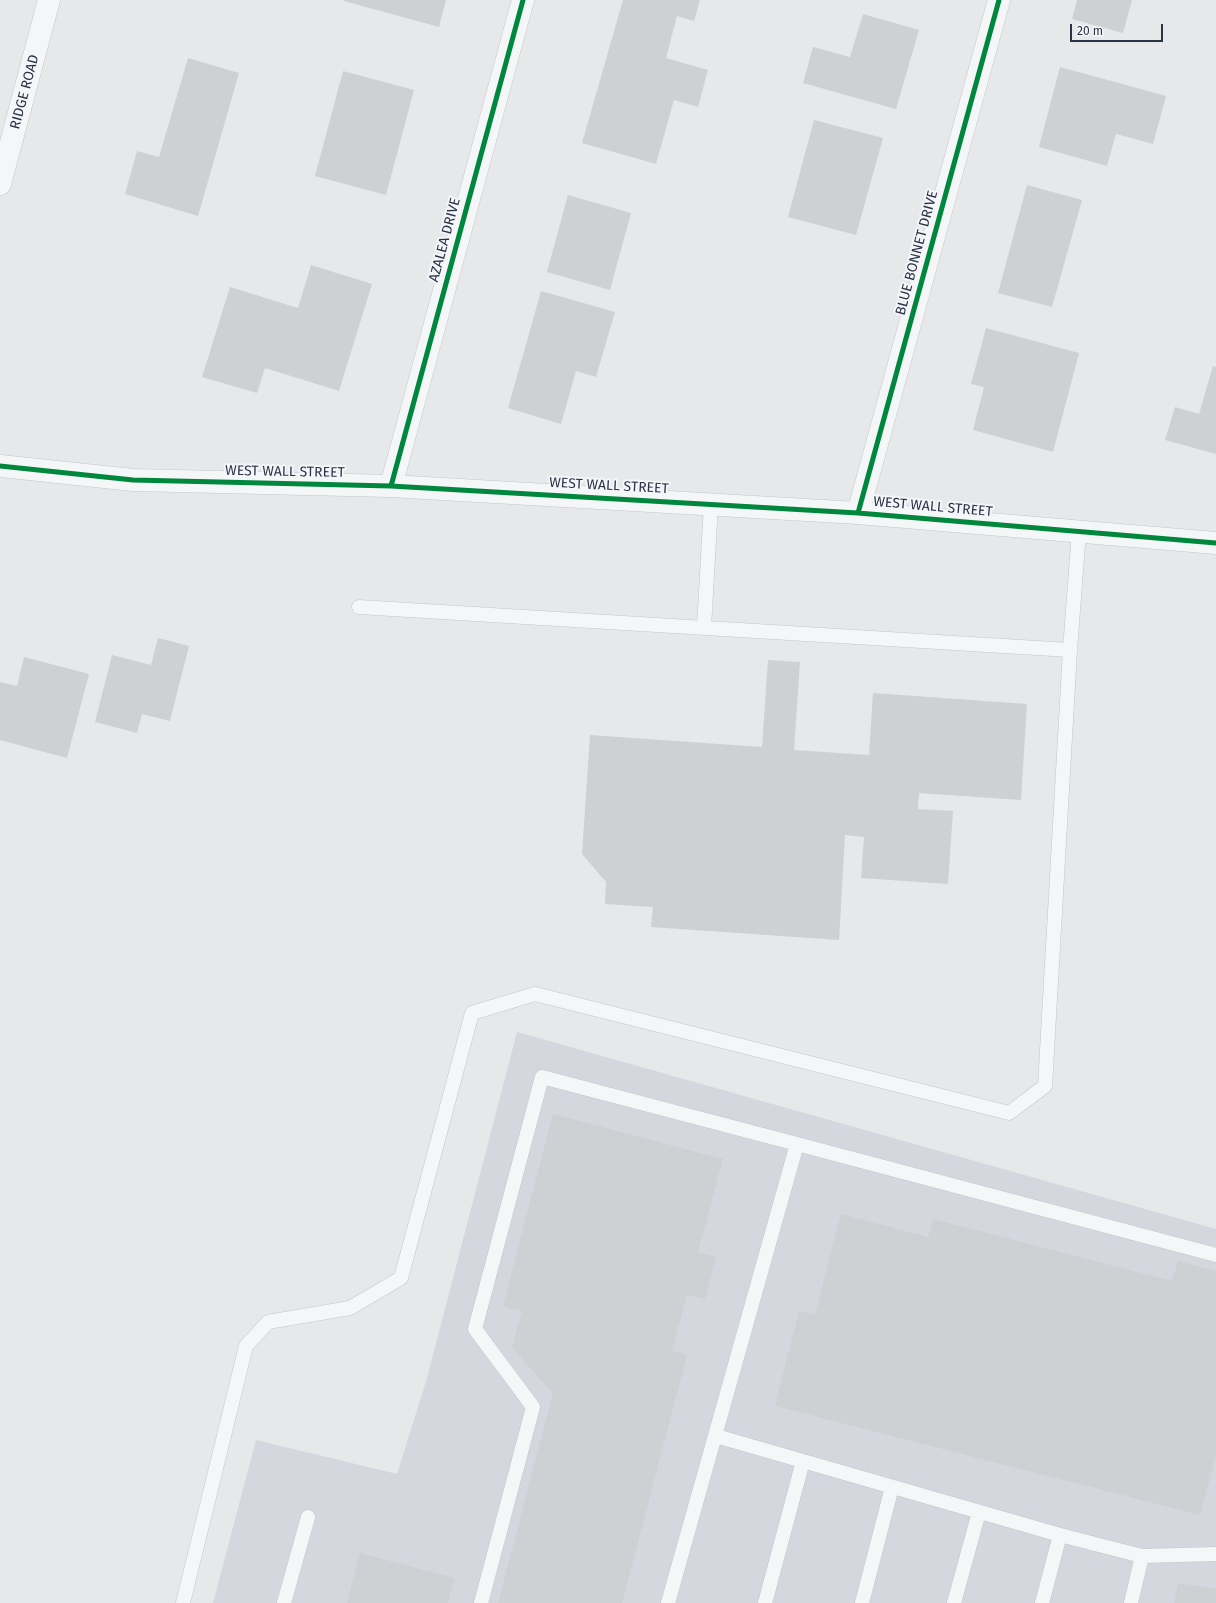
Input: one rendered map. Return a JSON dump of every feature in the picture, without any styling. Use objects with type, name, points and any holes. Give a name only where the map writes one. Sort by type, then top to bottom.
[{"type":"street","name":"RIDGE ROAD","points":[[0,184],[49,0]]},
{"type":"street","name":"AZALEA DRIVE","points":[[391,486],[523,0]]},
{"type":"street","name":"BLUE BONNET DRIVE","points":[[858,513],[999,0]]},
{"type":"street","name":"WEST WALL STREET","points":[[0,466],[133,480],[391,486],[858,513],[1216,543]]},
{"type":"lane","points":[[704,628],[710,504]]},
{"type":"lane","points":[[183,1603],[246,1346],[268,1322],[350,1308],[401,1278],[472,1013],[535,994],[1009,1113],[1044,1086],[1070,650],[1079,531]]},
{"type":"lane","points":[[358,607],[1070,650]]},
{"type":"lane","points":[[481,1603],[533,1407],[475,1329],[542,1077],[1216,1255]]},
{"type":"lane","points":[[668,1603],[797,1144]]},
{"type":"lane","points":[[716,1436],[1060,1535],[1142,1556],[1216,1554]]},
{"type":"lane","points":[[765,1603],[803,1461]]},
{"type":"lane","points":[[862,1603],[892,1487]]},
{"type":"lane","points":[[954,1603],[980,1512]]},
{"type":"lane","points":[[284,1603],[308,1517]]},
{"type":"lane","points":[[1042,1603],[1060,1535]]},
{"type":"lane","points":[[1131,1603],[1142,1556]]},
{"type":"shaded area","points":[[517,1032],[1216,1229],[1216,1603],[213,1603],[256,1440],[397,1474],[427,1378]]},
{"type":"building","points":[[344,0],[446,0],[439,27]]},
{"type":"building","points":[[623,0],[700,0],[694,21],[677,16],[666,58],[708,70],[698,107],[674,100],[656,164],[582,143]]},
{"type":"building","points":[[1077,0],[1132,0],[1123,33],[1072,19]]},
{"type":"building","points":[[863,14],[919,30],[896,109],[803,83],[813,47],[850,57]]},
{"type":"building","points":[[188,58],[239,73],[198,216],[125,194],[137,151],[159,157]]},
{"type":"building","points":[[1060,67],[1166,96],[1153,144],[1116,134],[1107,166],[1039,147]]},
{"type":"building","points":[[343,71],[414,90],[386,195],[315,176]]},
{"type":"building","points":[[814,120],[883,138],[856,235],[788,217]]},
{"type":"building","points":[[1027,185],[1082,200],[1052,307],[998,293]]},
{"type":"building","points":[[568,195],[631,213],[610,290],[547,272]]},
{"type":"building","points":[[311,265],[372,284],[339,391],[265,368],[257,393],[202,377],[230,287],[298,308]]},
{"type":"building","points":[[541,291],[615,312],[596,377],[576,371],[561,424],[508,408]]},
{"type":"building","points":[[986,328],[1079,353],[1053,452],[973,430],[984,387],[971,384]]},
{"type":"building","points":[[1213,366],[1216,367],[1216,454],[1165,440],[1175,407],[1199,414]]},
{"type":"building","points":[[158,638],[189,646],[170,721],[142,714],[137,733],[95,722],[112,655],[151,665]]},
{"type":"building","points":[[24,657],[89,674],[67,758],[0,740],[0,682],[17,686]]},
{"type":"building","points":[[768,660],[800,662],[794,750],[869,755],[873,693],[1027,704],[1021,800],[919,793],[918,809],[953,811],[948,884],[861,878],[864,837],[845,835],[839,940],[651,927],[653,907],[605,904],[606,882],[582,854],[590,735],[762,747]]},
{"type":"building","points":[[553,1114],[723,1159],[698,1252],[716,1257],[705,1299],[687,1295],[672,1351],[687,1355],[622,1603],[498,1603],[553,1393],[512,1348],[522,1311],[503,1306]]},
{"type":"building","points":[[841,1214],[928,1237],[933,1219],[1172,1281],[1178,1261],[1216,1271],[1216,1455],[1200,1515],[775,1406],[799,1311],[815,1315]]},
{"type":"building","points":[[360,1553],[454,1578],[448,1603],[347,1603]]},
{"type":"building","points":[[1178,1583],[1216,1589],[1216,1603],[1174,1603]]},
{"type":"cycle path","points":[[391,486],[523,0]]},
{"type":"cycle path","points":[[858,513],[999,0]]},
{"type":"cycle path","points":[[0,466],[133,480],[391,486],[858,513],[1216,543]]}]
